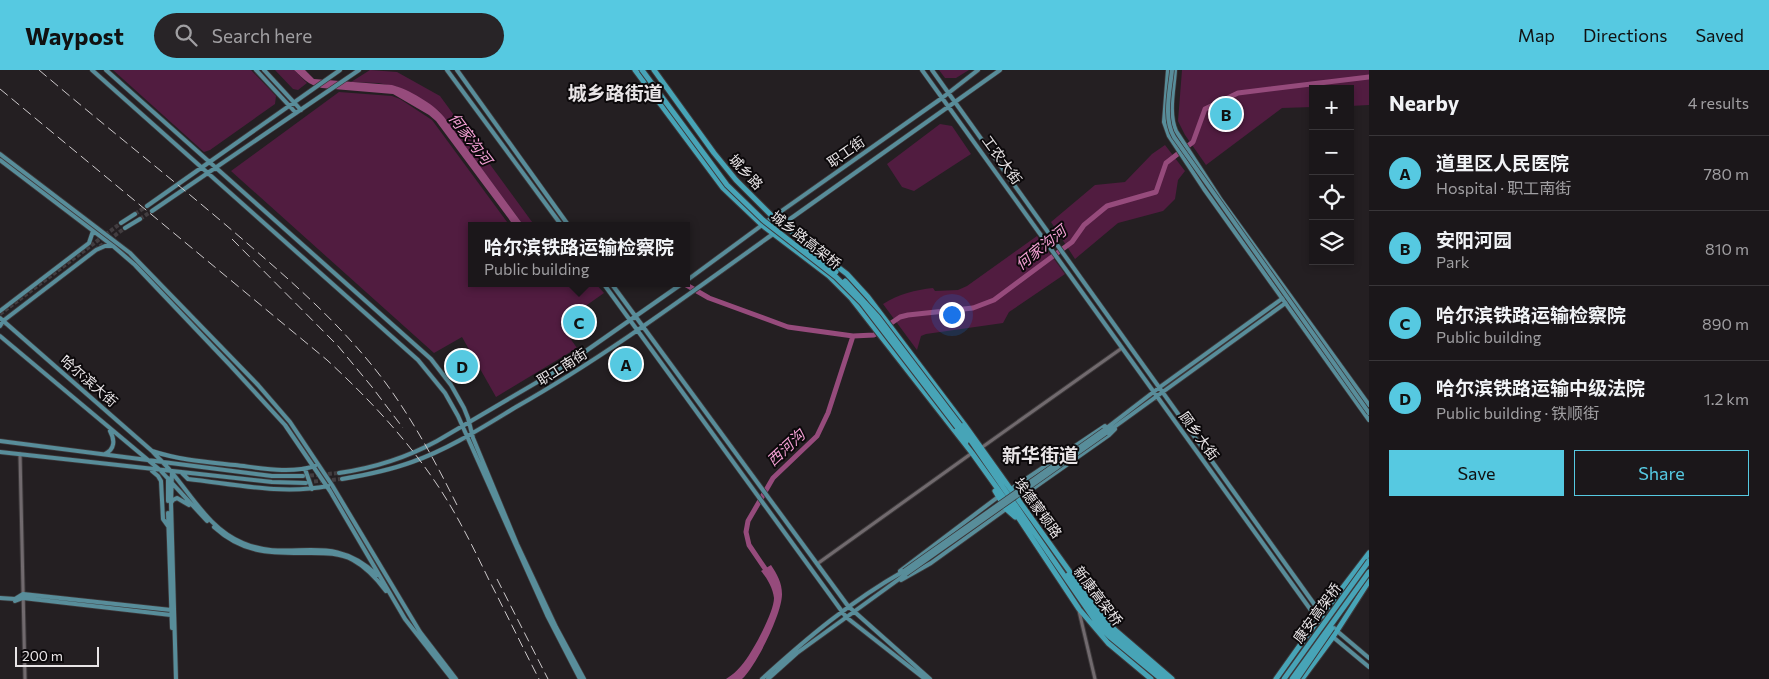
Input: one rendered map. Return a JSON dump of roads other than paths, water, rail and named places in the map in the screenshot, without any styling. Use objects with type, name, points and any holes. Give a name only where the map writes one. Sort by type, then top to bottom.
[{"type":"highway","name":"城乡路","points":[[635,70],[723,188],[773,234]]},
{"type":"highway","name":"城乡路高架桥","points":[[642,70],[727,185],[763,220],[836,277],[862,303],[958,426]]},
{"type":"highway","name":"城乡路高架桥","points":[[646,70],[727,182],[765,218],[823,261],[864,300],[958,426]]},
{"type":"highway","name":"城乡路","points":[[654,70],[714,153],[736,180],[774,217],[847,274],[868,297],[968,429],[978,448]]},
{"type":"highway","name":"埃德蒙顿路","points":[[773,234],[829,276],[851,298],[972,454],[1020,520],[1079,609],[1108,643],[1151,679]]},
{"type":"highway","name":"埃德蒙顿路","points":[[958,426],[1011,489],[1016,500],[1100,626],[1109,636],[1161,679]]},
{"type":"highway","name":"埃德蒙顿路","points":[[958,426],[972,454]]},
{"type":"highway","name":"埃德蒙顿路","points":[[978,448],[1100,614],[1115,630],[1172,679]]},
{"type":"highway","points":[[990,481],[1006,509],[1020,520]]},
{"type":"highway","name":"新康高架桥","points":[[1016,500],[1104,625],[1166,679]]},
{"type":"highway","points":[[1278,679],[1318,620],[1369,553]]},
{"type":"highway","name":"康安高架桥","points":[[1284,679],[1369,561]]},
{"type":"highway","name":"康安高架桥","points":[[1292,679],[1369,572]]},
{"type":"highway","points":[[1302,679],[1334,637],[1369,581]]},
{"type":"highway","points":[[1278,679],[1337,604]]},
{"type":"highway","points":[[1297,679],[1328,636],[1342,609]]},
{"type":"highway","name":"埃德蒙顿路","points":[[1099,632],[1156,679]]},
{"type":"main road","points":[[92,70],[418,360],[445,392],[467,436],[547,615],[580,679]]},
{"type":"main road","points":[[106,70],[431,359],[451,385],[469,422],[517,544],[556,627],[584,679]]},
{"type":"main road","points":[[256,70],[289,105],[298,111]]},
{"type":"main road","points":[[264,70],[294,102],[298,111]]},
{"type":"main road","points":[[147,206],[340,70]]},
{"type":"main road","points":[[447,70],[559,222]]},
{"type":"main road","points":[[457,70],[567,222]]},
{"type":"main road","name":"工农大街","points":[[922,70],[1063,264]]},
{"type":"main road","name":"工农大街","points":[[932,70],[1069,260]]},
{"type":"main road","name":"职工街","points":[[762,225],[942,98],[978,70]]},
{"type":"main road","name":"职工街","points":[[773,234],[783,224],[1000,70]]},
{"type":"main road","points":[[1168,70],[1164,122],[1171,141],[1369,420]]},
{"type":"main road","points":[[1174,70],[1172,118],[1179,136],[1221,200],[1369,405]]},
{"type":"main road","points":[[1174,70],[1168,120],[1170,131],[1369,413]]},
{"type":"main road","points":[[152,211],[358,71]]},
{"type":"main road","points":[[0,154],[98,228],[144,266],[290,422],[320,465],[420,632],[454,679]]},
{"type":"main road","points":[[0,160],[94,231],[135,265],[285,425],[314,466],[405,619],[454,679]]},
{"type":"main road","points":[[122,223],[135,214]]},
{"type":"main road","points":[[125,228],[140,219]]},
{"type":"main road","points":[[690,278],[762,225]]},
{"type":"main road","points":[[0,311],[89,244],[94,231]]},
{"type":"main road","name":"职工南街","points":[[342,479],[376,473],[414,462],[467,436],[568,377],[638,331],[773,234]]},
{"type":"main road","points":[[0,326],[2,319],[96,250],[105,246],[112,246]]},
{"type":"main road","name":"顾乡大街","points":[[1069,260],[1322,615],[1337,631],[1369,658]]},
{"type":"main road","name":"顾乡大街","points":[[1063,264],[1318,620],[1334,637],[1369,667]]},
{"type":"main road","points":[[606,287],[846,617],[925,679]]},
{"type":"main road","points":[[614,287],[848,606],[930,679]]},
{"type":"main road","name":"职工南街","points":[[339,473],[372,467],[408,455],[437,441],[563,367],[678,287]]},
{"type":"main road","points":[[1016,500],[1109,435],[1162,389],[1290,294]]},
{"type":"main road","points":[[1283,301],[1293,298]]},
{"type":"main road","name":"哈尔滨大街","points":[[2,319],[152,452],[172,472],[187,491],[196,508]]},
{"type":"main road","name":"哈尔滨大街","points":[[0,336],[160,470],[196,508]]},
{"type":"main road","points":[[1011,489],[1155,395]]},
{"type":"main road","points":[[1104,432],[1118,419]]},
{"type":"main road","points":[[768,679],[796,651],[892,584],[905,572],[1104,432],[1124,421]]},
{"type":"main road","points":[[104,454],[112,449],[114,441],[107,427]]},
{"type":"main road","points":[[0,441],[272,476],[303,476]]},
{"type":"main road","points":[[0,452],[189,474],[272,482],[306,483]]},
{"type":"main road","points":[[152,452],[174,458],[202,462],[272,469],[304,470],[320,465]]},
{"type":"main road","points":[[148,469],[157,474],[161,481],[163,519],[169,529]]},
{"type":"main road","points":[[304,470],[312,489]]},
{"type":"main road","points":[[172,472],[169,479],[169,529],[175,679]]},
{"type":"main road","points":[[181,472],[188,479],[272,489],[312,489],[332,485]]},
{"type":"main road","points":[[187,491],[189,474]]},
{"type":"main road","points":[[169,479],[175,679]]},
{"type":"main road","points":[[762,679],[848,606],[890,579],[998,497]]},
{"type":"main road","points":[[171,503],[177,498],[196,508],[220,529],[243,543],[268,550],[324,550],[342,553],[363,563],[403,605]]},
{"type":"main road","points":[[196,508],[220,533],[244,547],[270,553],[326,553],[341,555],[353,560],[375,578],[396,605]]},
{"type":"main road","points":[[892,584],[912,575],[931,563],[1006,509]]},
{"type":"main road","points":[[890,579],[905,572]]},
{"type":"main road","points":[[0,599],[16,601],[23,596],[171,612]]},
{"type":"street","points":[[978,448],[1122,348]]},
{"type":"street","points":[[20,454],[25,679]]},
{"type":"street","points":[[817,564],[972,454]]},
{"type":"street","points":[[1079,609],[1094,679]]},
{"type":"waterway","name":"何家沟河","points":[[690,287],[709,298],[788,327],[853,336],[874,335],[900,317],[908,315],[973,308],[994,300],[1072,242],[1084,225],[1107,206],[1156,192],[1166,163],[1193,142],[1205,109],[1238,93],[1369,77]]},
{"type":"waterway","name":"西河沟","points":[[768,573],[749,545],[746,532],[748,521],[773,478],[817,436],[828,413],[853,336]]},
{"type":"tunnel","points":[[135,214],[147,206]]},
{"type":"tunnel","points":[[140,219],[152,211]]},
{"type":"tunnel","points":[[0,314],[121,223]]},
{"type":"tunnel","points":[[95,250],[125,228]]},
{"type":"tunnel","points":[[304,476],[339,473]]},
{"type":"tunnel","points":[[308,482],[342,479]]},
{"type":"railway","points":[[39,70],[248,244],[302,291],[352,341],[393,393],[422,440],[457,505]]},
{"type":"railway","points":[[0,89],[327,360],[385,418],[424,466],[451,507],[539,679]]},
{"type":"railway","points":[[232,239],[338,346],[403,428]]},
{"type":"railway","points":[[497,579],[548,679]]},
{"type":"place","name":"安阳河园","points":[[1226,114]]},
{"type":"place","name":"哈尔滨铁路运输检察院","points":[[579,322]]},
{"type":"place","name":"道里区人民医院","points":[[626,364]]},
{"type":"place","name":"哈尔滨铁路运输中级法院","points":[[462,366]]},
{"type":"district","name":"城乡路街道","points":[[615,93]]},
{"type":"district","name":"新华街道","points":[[1040,455]]}]
